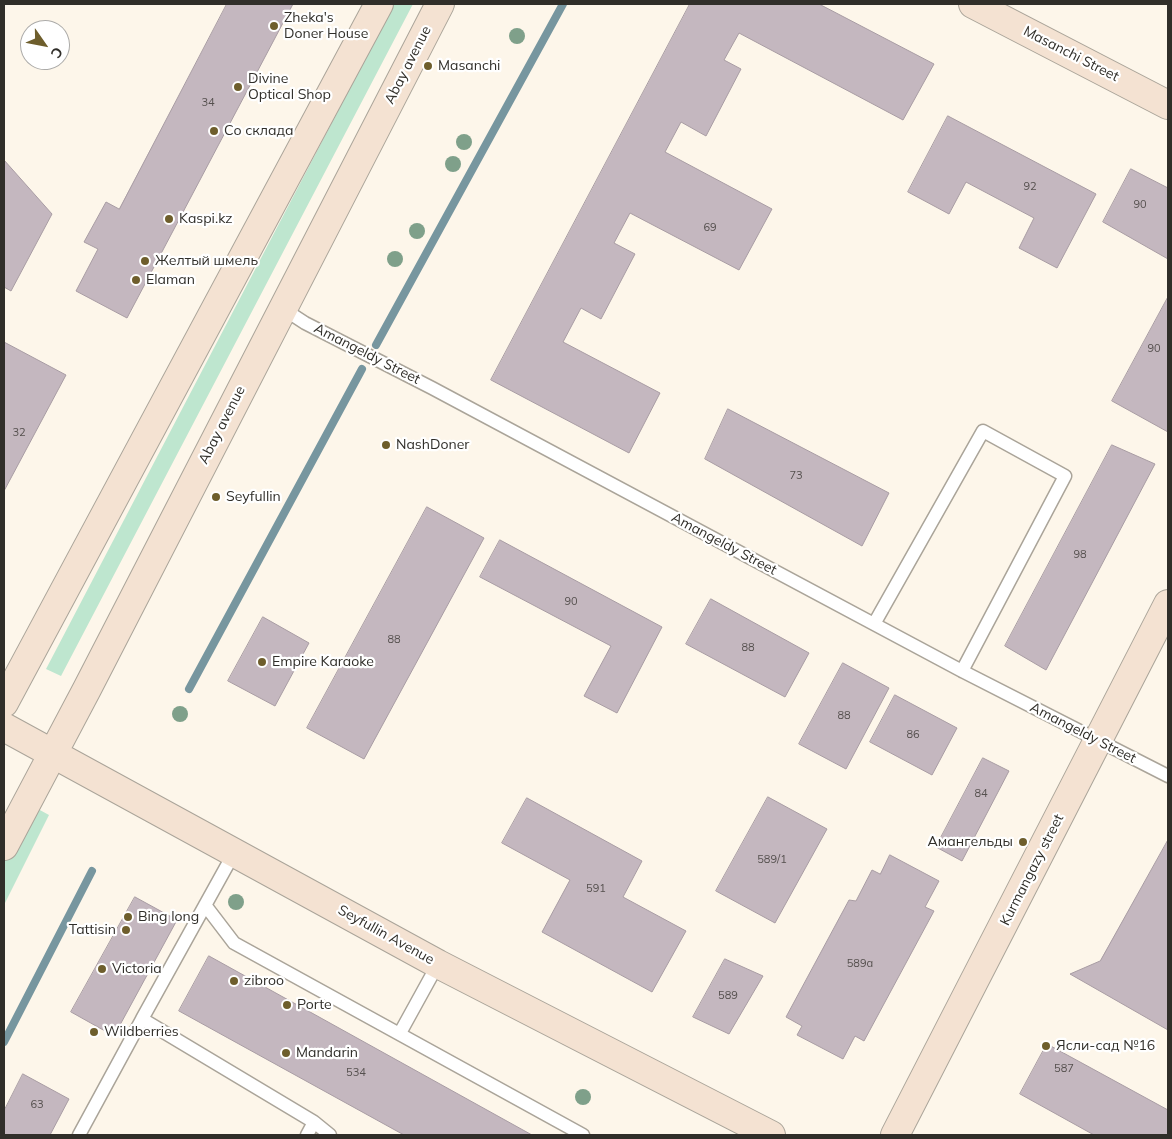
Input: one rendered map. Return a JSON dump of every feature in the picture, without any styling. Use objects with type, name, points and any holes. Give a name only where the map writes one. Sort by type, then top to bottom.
[{"type":"main road","points":[[4,703],[379,4]]},
{"type":"main road","name":"Abay avenue","points":[[4,846],[440,4]]},
{"type":"main road","name":"Masanchi Street","points":[[973,4],[1168,105]]},
{"type":"main road","name":"Kurmangazy street","points":[[895,1135],[1168,604]]},
{"type":"main road","name":"Seyfullin Avenue","points":[[4,728],[438,964],[771,1135]]},
{"type":"lane","name":"Amangeldy Street","points":[[282,308],[305,323],[432,388],[962,671],[1168,776]]},
{"type":"lane","points":[[874,624],[983,431],[1065,476],[962,671]]},
{"type":"lane","points":[[79,1135],[234,853]]},
{"type":"lane","points":[[205,905],[234,943],[583,1135]]},
{"type":"lane","points":[[400,1034],[438,964]]},
{"type":"lane","points":[[142,1020],[314,1122],[330,1135]]},
{"type":"lane","points":[[307,1135],[314,1122]]},
{"type":"green space","points":[[394,4],[413,4],[61,676],[46,669]]},
{"type":"green space","points":[[27,803],[49,815],[4,905],[4,846]]},
{"type":"building","points":[[227,4],[293,4],[127,318],[76,291],[98,249],[84,242],[106,202],[119,209]]},
{"type":"building","points":[[690,4],[819,4],[934,64],[903,120],[739,33],[724,60],[741,69],[706,136],[681,122],[665,152],[772,209],[739,270],[630,213],[614,243],[635,254],[601,319],[581,308],[563,342],[660,393],[629,453],[491,380]]},
{"type":"building","points":[[948,116],[1096,194],[1057,268],[1019,248],[1034,218],[966,182],[949,214],[908,192]]},
{"type":"building","points":[[4,160],[52,214],[11,291],[4,287]]},
{"type":"building","points":[[1131,169],[1168,188],[1168,259],[1103,222]]},
{"type":"building","points":[[1168,297],[1168,432],[1112,401]]},
{"type":"building","points":[[4,342],[66,375],[4,491]]},
{"type":"building","points":[[728,409],[889,493],[862,546],[705,459]]},
{"type":"building","points":[[1112,445],[1155,464],[1046,670],[1005,646]]},
{"type":"building","points":[[427,507],[484,538],[364,759],[307,728]]},
{"type":"building","points":[[500,540],[662,627],[617,713],[584,696],[611,646],[480,577]]},
{"type":"building","points":[[711,599],[809,653],[785,697],[686,644]]},
{"type":"building","points":[[263,617],[309,643],[275,706],[228,681]]},
{"type":"building","points":[[843,663],[889,688],[846,769],[799,744]]},
{"type":"building","points":[[895,695],[957,728],[932,775],[870,742]]},
{"type":"building","points":[[983,758],[1009,771],[962,861],[936,847]]},
{"type":"building","points":[[768,797],[827,829],[775,923],[716,891]]},
{"type":"building","points":[[527,798],[642,861],[623,897],[686,931],[652,992],[542,932],[570,880],[502,843]]},
{"type":"building","points":[[1168,840],[1168,1030],[1070,974],[1100,961]]},
{"type":"building","points":[[890,855],[939,881],[925,907],[934,911],[864,1041],[855,1036],[843,1059],[797,1035],[802,1026],[786,1017],[849,900],[856,901],[872,870],[880,874]]},
{"type":"building","points":[[135,897],[177,920],[114,1036],[71,1012]]},
{"type":"building","points":[[209,956],[532,1135],[404,1135],[179,1011]]},
{"type":"building","points":[[725,959],[763,976],[729,1034],[693,1017]]},
{"type":"building","points":[[1047,1044],[1168,1110],[1168,1135],[1094,1135],[1020,1094]]},
{"type":"building","points":[[23,1074],[69,1099],[50,1135],[4,1135],[4,1111]]},
{"type":"waterway","points":[[376,345],[563,4]]},
{"type":"waterway","points":[[189,689],[362,369]]},
{"type":"waterway","points":[[4,1042],[92,871]]},
{"type":"place","name":"Zheka's Doner House","points":[[274,26]]},
{"type":"place","name":"Masanchi","points":[[428,66]]},
{"type":"place","name":"Divine Optical Shop","points":[[238,87]]},
{"type":"place","name":"Со склада","points":[[214,131]]},
{"type":"place","name":"Kaspi.kz","points":[[169,219]]},
{"type":"place","name":"Желтый шмель","points":[[145,261]]},
{"type":"place","name":"Elaman","points":[[136,280]]},
{"type":"place","name":"NashDoner","points":[[386,445]]},
{"type":"place","name":"Seyfullin","points":[[216,497]]},
{"type":"place","name":"Empire Karaoke","points":[[262,662]]},
{"type":"place","name":"Амангельды","points":[[1023,842]]},
{"type":"place","name":"Bing long","points":[[128,917]]},
{"type":"place","name":"Tattisin","points":[[126,930]]},
{"type":"place","name":"Victoria","points":[[102,969]]},
{"type":"place","name":"zibroo","points":[[234,981]]},
{"type":"place","name":"Porte","points":[[287,1005]]},
{"type":"place","name":"Wildberries","points":[[94,1032]]},
{"type":"place","name":"Ясли-сад №16","points":[[1046,1046]]},
{"type":"place","name":"Mandarin","points":[[286,1053]]}]
